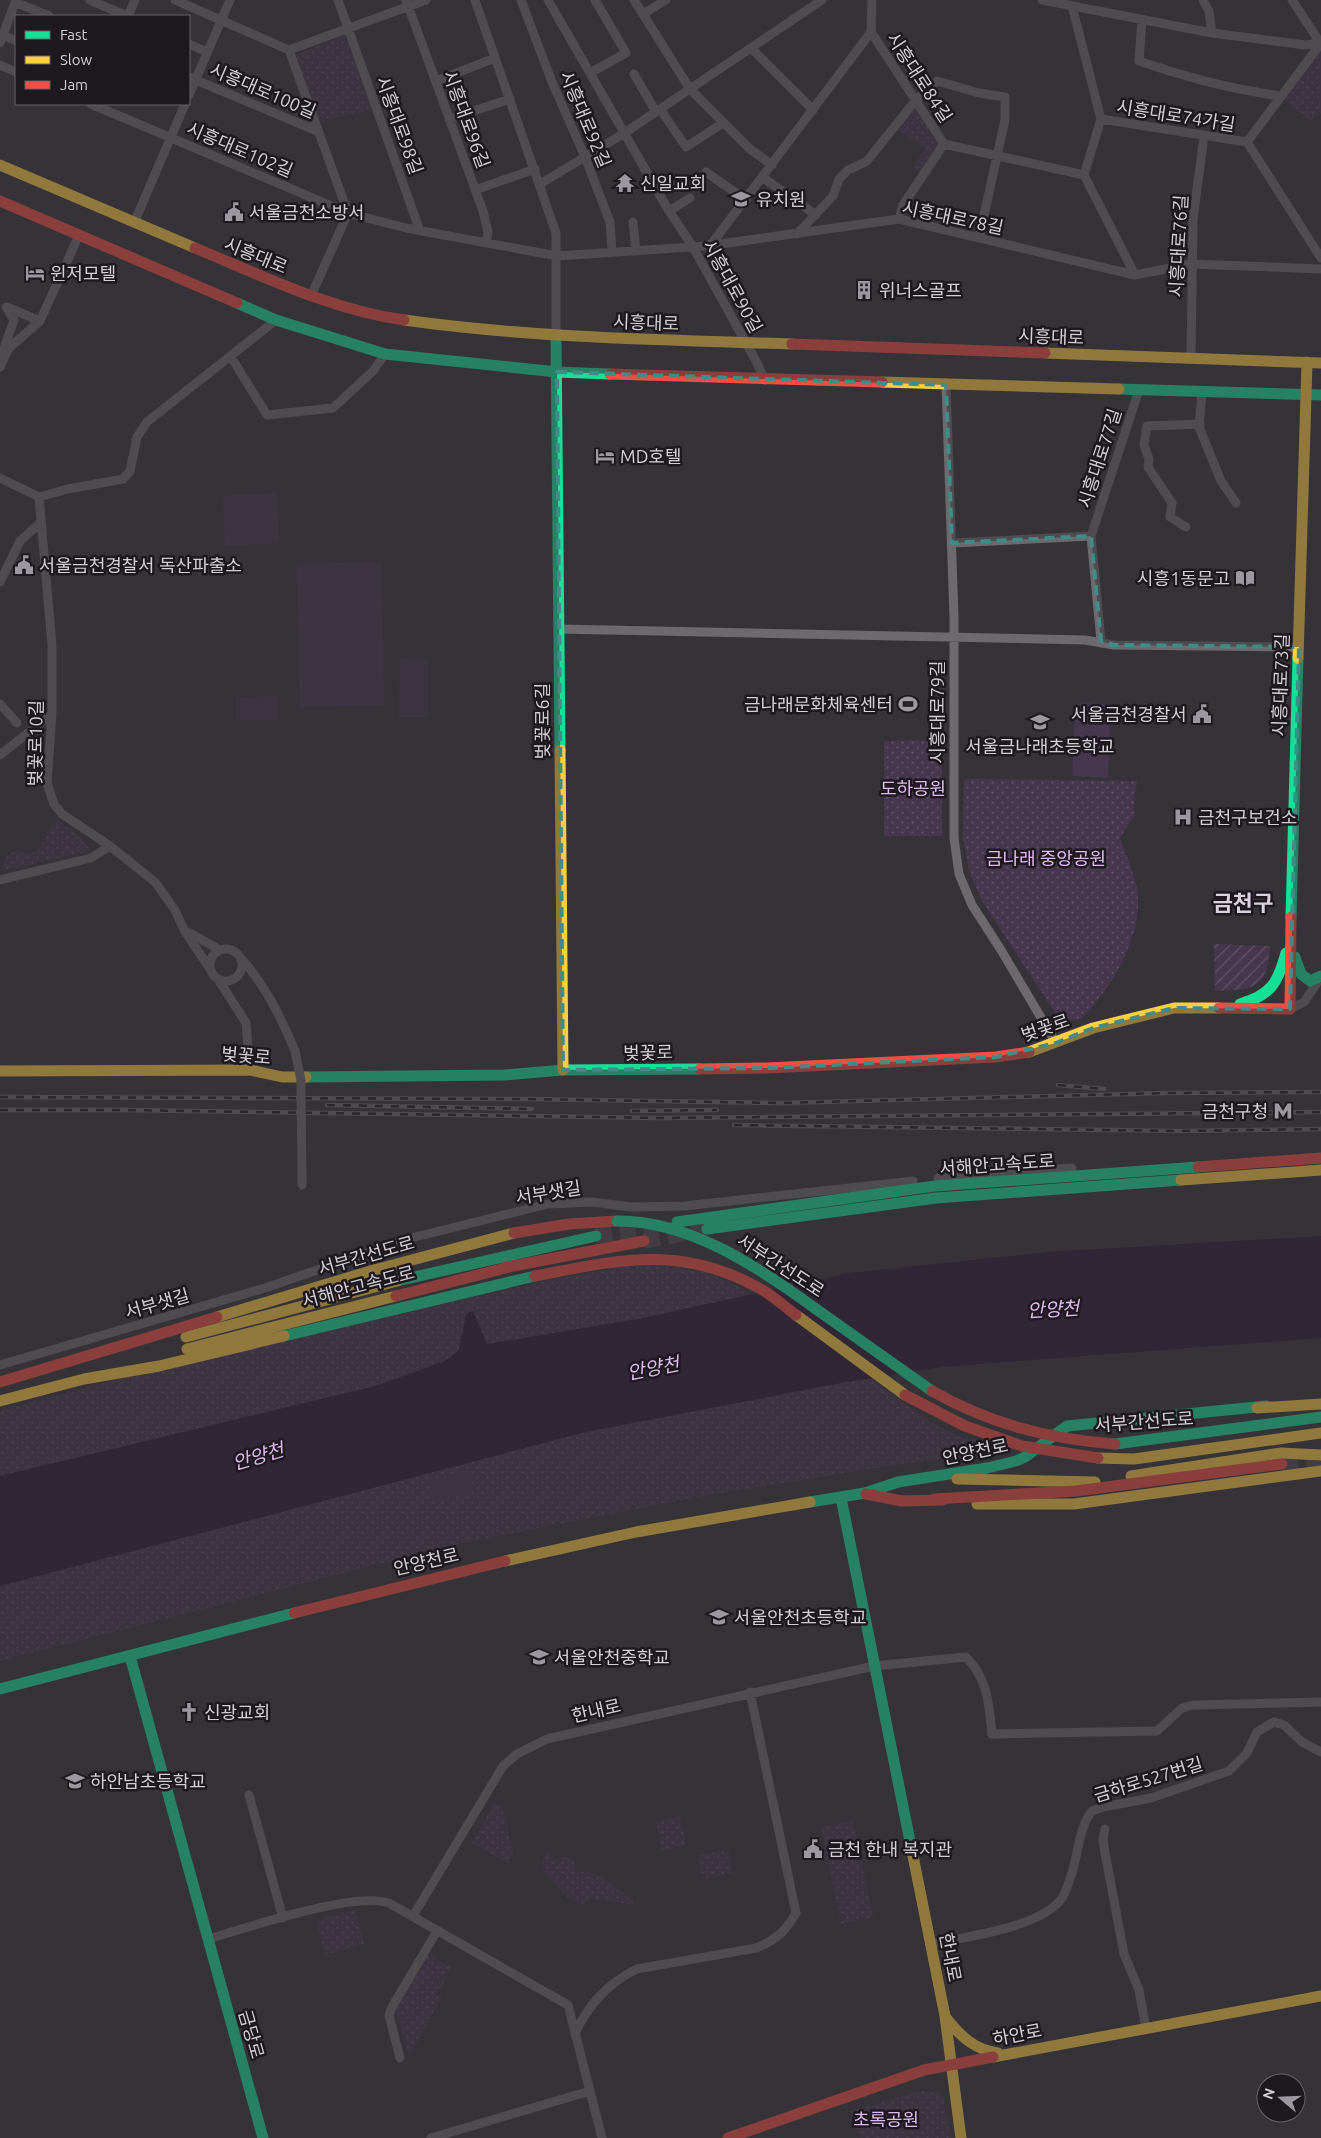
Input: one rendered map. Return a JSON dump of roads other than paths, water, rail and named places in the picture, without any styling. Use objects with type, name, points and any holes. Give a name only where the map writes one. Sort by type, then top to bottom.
[{"type":"main road","name":"시흥대로","points":[[0,165],[311,296],[372,316],[397,321],[481,331],[556,336],[1321,363]]},
{"type":"main road","points":[[0,201],[276,320],[385,354],[557,372],[1321,396]]},
{"type":"main road","name":"벚꽃로6길","points":[[556,336],[562,1070]]},
{"type":"main road","name":"시흥대로73길","points":[[1290,1009],[1290,940],[1307,362]]},
{"type":"main road","points":[[1290,940],[1300,975],[1310,981],[1321,977]]},
{"type":"main road","points":[[1223,1008],[1252,1002],[1272,989],[1279,977],[1290,940]]},
{"type":"main road","name":"벚꽃로","points":[[0,1071],[250,1070],[282,1077],[505,1075],[562,1070],[767,1068],[996,1057],[1030,1052],[1093,1028],[1154,1011],[1174,1008],[1290,1009]]},
{"type":"main road","name":"서해안고속도로","points":[[677,1222],[935,1186],[1321,1158]]},
{"type":"main road","name":"서해안고속도로","points":[[706,1229],[936,1198],[1321,1170]]},
{"type":"main road","name":"서부간선도로","points":[[0,1382],[80,1360],[155,1335],[393,1264],[532,1229],[562,1224],[631,1221],[666,1228],[720,1247],[748,1260],[932,1391],[987,1420],[1056,1439],[1115,1444],[1318,1418]]},
{"type":"main road","name":"서해안고속도로","points":[[80,1360],[156,1345],[405,1279],[596,1236]]},
{"type":"main road","name":"서해안고속도로","points":[[84,1379],[160,1356],[404,1292],[513,1266],[644,1241]]},
{"type":"main road","name":"서부간선도로","points":[[0,1402],[84,1379],[159,1366],[578,1268],[637,1258],[680,1260],[710,1266],[759,1288],[905,1395],[938,1414],[965,1426],[1022,1446],[1098,1458],[1134,1458],[1317,1434]]},
{"type":"main road","name":"안양천로","points":[[0,1689],[328,1602],[497,1563],[638,1532],[865,1494],[898,1482],[1016,1461],[1025,1457],[1067,1426],[1257,1408],[1321,1397]]},
{"type":"main road","points":[[1257,1408],[1321,1404]]},
{"type":"main road","points":[[928,1478],[1094,1482],[1281,1453],[1321,1455]]},
{"type":"main road","points":[[934,1499],[1076,1491],[1282,1464]]},
{"type":"main road","name":"안양천로","points":[[865,1494],[902,1500],[934,1499],[965,1504],[1074,1504],[1321,1471]]},
{"type":"main road","name":"한내로","points":[[840,1498],[945,2016],[953,2064],[961,2138]]},
{"type":"main road","name":"금당로","points":[[130,1656],[263,2138]]},
{"type":"main road","name":"하안로","points":[[728,2138],[924,2070],[1321,1996]]},
{"type":"main road","points":[[945,2016],[958,2032],[978,2048],[987,2052],[1010,2053]]},
{"type":"street","points":[[90,0],[125,15]]},
{"type":"street","points":[[128,15],[135,0]]},
{"type":"street","points":[[175,0],[289,50],[348,29],[407,3],[426,0]]},
{"type":"street","points":[[192,78],[207,52],[230,0]]},
{"type":"street","name":"시흥대로98길","points":[[338,0],[420,231]]},
{"type":"street","points":[[475,0],[556,233],[556,336]]},
{"type":"street","name":"시흥대로92길","points":[[521,0],[552,82],[585,157],[610,222],[612,252]]},
{"type":"street","name":"시흥대로90길","points":[[548,0],[670,211],[694,247],[764,380]]},
{"type":"street","points":[[590,73],[626,53],[595,0]]},
{"type":"street","points":[[634,0],[690,89],[750,149],[772,165]]},
{"type":"street","points":[[643,14],[666,0]]},
{"type":"street","points":[[540,184],[624,133],[822,0]]},
{"type":"street","name":"시흥대로84길","points":[[872,0],[871,32],[944,144],[903,205],[899,219]]},
{"type":"street","points":[[1042,0],[1073,3],[1142,20],[1212,33],[1305,46],[1321,43]]},
{"type":"street","points":[[1202,0],[1209,11],[1212,33]]},
{"type":"street","points":[[1292,0],[1321,43]]},
{"type":"street","points":[[15,41],[2,39],[15,1],[47,15]]},
{"type":"street","name":"시흥대로96길","points":[[407,3],[475,190],[488,232],[486,243]]},
{"type":"street","points":[[1073,3],[1101,119],[1084,176],[1135,274]]},
{"type":"street","points":[[1142,20],[1139,61],[1167,71],[1250,92],[1279,96]]},
{"type":"street","points":[[311,296],[348,213],[420,231],[557,256],[706,246],[713,242],[746,200],[871,32]]},
{"type":"street","points":[[1321,43],[1246,142],[1321,258]]},
{"type":"street","points":[[190,44],[207,52]]},
{"type":"street","points":[[751,48],[813,110]]},
{"type":"street","name":"시흥대로100길","points":[[289,50],[348,213]]},
{"type":"street","points":[[436,81],[496,58]]},
{"type":"street","points":[[0,65],[15,72]]},
{"type":"street","points":[[634,74],[686,147],[723,123]]},
{"type":"street","name":"시흥대로100길","points":[[192,78],[317,131]]},
{"type":"street","points":[[797,234],[832,196],[839,179],[848,170],[867,162],[915,101],[937,81],[979,93],[1005,97],[1005,120],[979,238]]},
{"type":"street","points":[[450,119],[510,98]]},
{"type":"street","name":"시흥대로102길","points":[[93,105],[348,213]]},
{"type":"street","points":[[134,223],[185,105]]},
{"type":"street","name":"시흥대로74가길","points":[[1101,119],[1246,142]]},
{"type":"street","name":"시흥대로76길","points":[[1191,358],[1191,264],[1204,136]]},
{"type":"street","points":[[944,144],[1084,176]]},
{"type":"street","points":[[475,190],[535,169]]},
{"type":"street","points":[[706,172],[746,200]]},
{"type":"street","points":[[762,178],[816,214]]},
{"type":"street","points":[[670,211],[690,198]]},
{"type":"street","name":"시흥대로78길","points":[[706,246],[899,219],[1135,274],[1191,264],[1321,269]]},
{"type":"street","points":[[633,222],[636,251]]},
{"type":"street","points":[[0,366],[9,348],[22,334],[40,321],[79,235]]},
{"type":"street","points":[[3,306],[40,321]]},
{"type":"street","points":[[0,366],[2,351],[14,320],[3,306]]},
{"type":"street","points":[[0,478],[39,498],[68,488],[123,479],[130,471],[137,437],[147,422],[276,320]]},
{"type":"street","points":[[231,357],[267,414],[333,408],[373,371],[385,354]]},
{"type":"street","name":"시흥대로79길","points":[[946,385],[954,637],[954,838],[959,874],[972,906],[1001,950],[1056,1043]]},
{"type":"street","name":"시흥대로77길","points":[[1101,641],[1091,536],[1139,390]]},
{"type":"street","points":[[1202,392],[1200,424],[1221,481],[1236,503]]},
{"type":"street","points":[[1306,395],[1321,402]]},
{"type":"street","points":[[1186,527],[1170,517],[1172,503],[1148,467],[1149,460],[1144,445],[1147,426],[1200,424]]},
{"type":"street","name":"벚꽃로10길","points":[[39,498],[52,645],[52,714],[47,783],[49,793],[54,804],[62,814],[110,846],[155,882],[175,910],[184,930],[246,1023],[250,1070]]},
{"type":"street","points":[[0,582],[20,541],[40,523]]},
{"type":"street","name":"시흥대로77길","points":[[952,543],[1091,536]]},
{"type":"street","points":[[559,629],[1101,641],[1114,645],[1299,647]]},
{"type":"street","points":[[0,704],[18,723]]},
{"type":"street","points":[[0,755],[52,714]]},
{"type":"street","points":[[0,880],[92,858],[110,846]]},
{"type":"street","points":[[184,930],[220,950],[232,950],[240,957],[257,976],[284,1023],[295,1051],[301,1080],[302,1185]]},
{"type":"street","points":[[210,969],[211,958],[220,950]]},
{"type":"street","points":[[232,1000],[233,983],[240,972],[240,957]]},
{"type":"street","points":[[218,979],[229,980],[240,972],[257,976]]},
{"type":"street","points":[[1290,1009],[1304,1002],[1321,977]]},
{"type":"street","name":"서부샛길","points":[[0,1365],[266,1288],[407,1239],[548,1204],[593,1202],[638,1207],[685,1206],[964,1175],[1120,1165]]},
{"type":"street","points":[[874,1666],[966,1657],[976,1667],[988,1693],[992,1734],[1157,1731],[1182,1708],[1194,1705],[1321,1702]]},
{"type":"street","name":"한내로","points":[[413,1916],[503,1766],[517,1754],[547,1739],[750,1692],[874,1666]]},
{"type":"street","points":[[575,2034],[589,2008],[624,1975],[637,1969],[756,1948],[772,1942],[788,1929],[796,1913],[750,1692]]},
{"type":"street","name":"금하로527번길","points":[[930,1944],[1010,1928],[1044,1912],[1061,1899],[1068,1885],[1083,1830],[1092,1812],[1103,1807],[1151,1798],[1229,1771],[1247,1753],[1257,1732],[1264,1726],[1274,1722],[1284,1725],[1302,1742],[1321,1752]]},
{"type":"street","points":[[249,1794],[283,1918]]},
{"type":"street","points":[[1105,1829],[1103,1839],[1105,1853],[1124,1954],[1139,1990],[1146,2029]]},
{"type":"street","points":[[208,1939],[346,1902],[373,1899],[389,1903],[568,2005],[602,2138]]},
{"type":"street","points":[[400,2058],[390,2015],[392,2007],[437,1931]]},
{"type":"street","points":[[431,2138],[590,2092]]},
{"type":"water","name":"안양천","points":[[1321,1236],[1321,1338],[942,1367],[847,1382],[586,1432],[0,1586],[0,1476],[375,1386],[445,1361],[459,1350],[466,1314],[473,1311],[487,1344],[643,1318],[849,1273],[1048,1252]]},
{"type":"tunnel","points":[[596,1236],[655,1226]]},
{"type":"tunnel","points":[[644,1241],[707,1229]]},
{"type":"tunnel","points":[[1282,1464],[1321,1458]]},
{"type":"railway","points":[[1058,1085],[1104,1089]]},
{"type":"railway","points":[[0,1097],[525,1099],[780,1103],[1167,1093],[1321,1092]]},
{"type":"railway","points":[[327,1105],[532,1109]]},
{"type":"railway","points":[[0,1110],[660,1118],[1321,1112]]},
{"type":"railway","points":[[632,1111],[717,1110]]},
{"type":"railway","points":[[734,1125],[1181,1131],[1321,1129]]},
{"type":"place","name":"신일교회","points":[[625,183]]},
{"type":"place","name":"유치원","points":[[741,199]]},
{"type":"place","name":"서울금천소방서","points":[[234,212]]},
{"type":"place","name":"윈저모텔","points":[[35,273]]},
{"type":"place","name":"위너스골프","points":[[864,290]]},
{"type":"place","name":"MD호텔","points":[[605,456]]},
{"type":"place","name":"서울금천경찰서 독산파출소","points":[[24,565]]},
{"type":"place","name":"시흥1동문고","points":[[1245,578]]},
{"type":"place","name":"금나래문화체육센터","points":[[908,704]]},
{"type":"place","name":"서울금천경찰서","points":[[1202,714]]},
{"type":"place","name":"서울금나래초등학교","points":[[1040,722]]},
{"type":"place","name":"금천구보건소","points":[[1183,817]]},
{"type":"place","name":"금천구청","points":[[1283,1111]]},
{"type":"place","name":"서울안천초등학교","points":[[719,1617]]},
{"type":"place","name":"서울안천중학교","points":[[539,1657]]},
{"type":"place","name":"신광교회","points":[[189,1712]]},
{"type":"place","name":"하안남초등학교","points":[[75,1781]]},
{"type":"place","name":"금천 한내 복지관","points":[[813,1849]]},
{"type":"district","name":"금천구","points":[[1243,902]]},
{"type":"park label","name":"도하공원","points":[[913,788]]},
{"type":"park label","name":"금나래 중앙공원","points":[[1046,858]]},
{"type":"park label","name":"초록공원","points":[[886,2119]]}]
